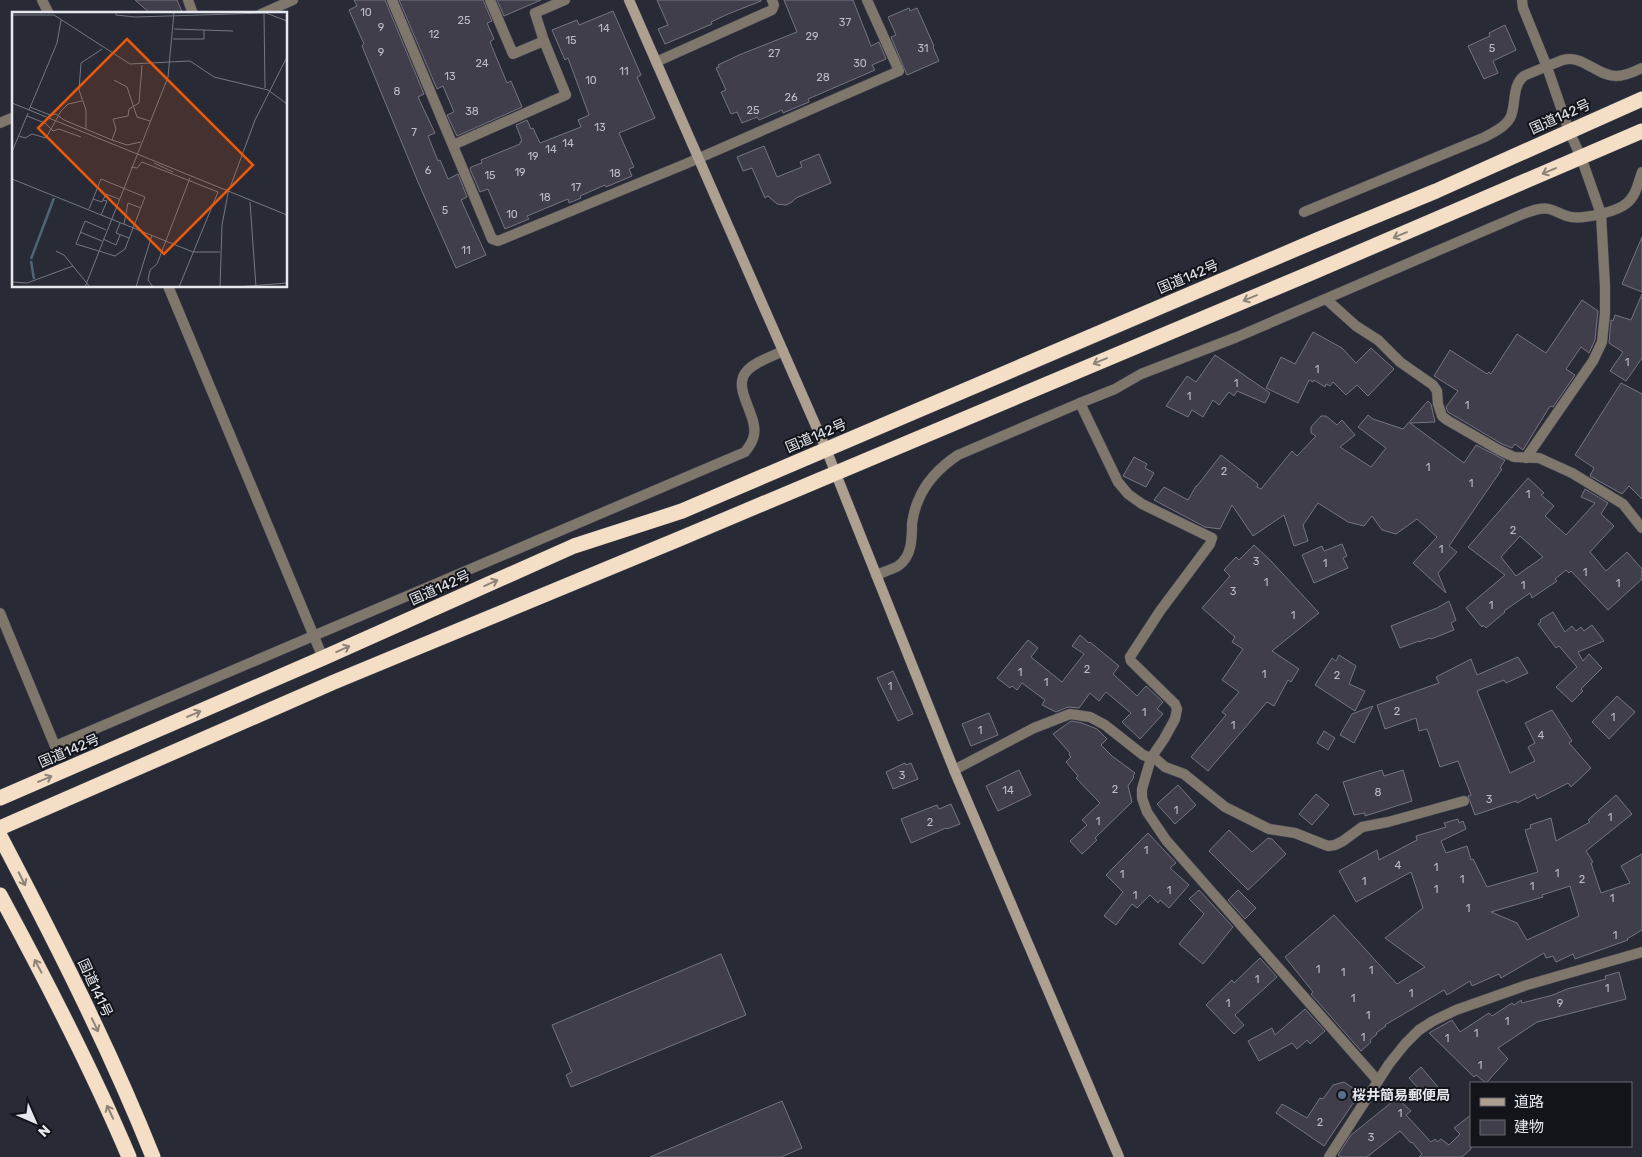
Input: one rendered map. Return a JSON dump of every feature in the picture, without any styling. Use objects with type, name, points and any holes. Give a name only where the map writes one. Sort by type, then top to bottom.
[{"type":"highway","name":"国道142号","points":[[0,798],[324,658],[574,546],[682,511],[1436,191],[1642,99]]},
{"type":"highway","points":[[0,828],[334,682],[679,539],[1642,131]]},
{"type":"highway","name":"国道141号","points":[[0,836],[67,966],[132,1104],[153,1157]]},
{"type":"highway","points":[[0,895],[48,984],[111,1113],[129,1157]]},
{"type":"street","points":[[42,0],[48,12]]},
{"type":"street","points":[[188,0],[192,12]]},
{"type":"street","points":[[266,12],[293,0]]},
{"type":"street","points":[[392,0],[492,239],[498,241],[698,158],[899,71],[867,0]]},
{"type":"street","points":[[490,0],[513,54],[544,41]]},
{"type":"street","points":[[453,145],[566,95],[535,14],[565,0]]},
{"type":"street","points":[[629,0],[826,450],[954,770],[1119,1157]]},
{"type":"street","points":[[656,62],[772,10],[774,5],[772,0]]},
{"type":"street","points":[[1522,0],[1523,8],[1547,67],[1569,130],[1582,157],[1601,214],[1605,286],[1602,342],[1592,361],[1526,458]]},
{"type":"street","points":[[1304,212],[1485,137],[1499,129],[1511,117],[1516,86],[1523,77],[1563,60],[1576,59],[1603,74],[1616,76],[1632,73],[1642,68]]},
{"type":"street","points":[[0,123],[12,118]]},
{"type":"street","points":[[876,575],[900,565],[907,555],[913,536],[914,514],[925,486],[942,467],[958,455],[1114,389],[1141,374],[1237,338],[1537,209],[1549,209],[1572,218],[1601,214],[1627,204],[1635,192],[1642,172]]},
{"type":"street","points":[[169,288],[324,658]]},
{"type":"street","points":[[1326,299],[1356,326],[1378,340],[1400,362],[1433,385],[1437,391],[1438,404],[1442,416],[1447,420],[1514,457],[1538,458],[1572,473],[1623,504],[1642,528]]},
{"type":"street","points":[[0,613],[55,746],[745,452],[752,442],[755,433],[741,380],[746,372],[757,364],[783,351]]},
{"type":"street","points":[[1080,403],[1118,482],[1128,494],[1142,504],[1212,538],[1210,544],[1160,611],[1130,657],[1131,662],[1177,709],[1175,719],[1151,758],[1142,789],[1142,798],[1147,812],[1166,840],[1378,1081]]},
{"type":"street","points":[[954,770],[1034,728],[1070,714],[1090,717],[1105,725],[1143,754],[1165,767],[1184,774],[1226,806],[1253,821],[1269,828],[1294,833],[1328,846],[1335,845],[1362,827],[1388,822],[1464,801]]},
{"type":"street","points":[[1329,1157],[1378,1081],[1405,1044],[1419,1030],[1433,1020],[1527,985],[1642,952]]},
{"type":"building","points":[[135,0],[177,0],[182,12],[149,12]]},
{"type":"building","points":[[354,0],[385,0],[424,94],[418,97],[435,133],[428,136],[448,179],[458,174],[467,197],[461,200],[486,255],[456,268],[362,46],[364,44],[349,10],[357,6]]},
{"type":"building","points":[[399,0],[483,0],[492,21],[487,23],[494,39],[490,42],[507,83],[511,81],[522,107],[457,136],[447,115],[454,112],[443,86],[437,89]]},
{"type":"building","points":[[497,0],[541,0],[504,16]]},
{"type":"building","points":[[657,0],[761,1],[728,14],[711,22],[712,24],[665,44],[658,29],[668,25]]},
{"type":"building","points":[[784,0],[853,0],[871,46],[879,42],[886,59],[872,65],[875,70],[808,99],[809,102],[783,113],[782,110],[759,120],[757,117],[742,123],[737,112],[731,114],[721,92],[726,90],[716,68],[719,67],[718,65],[739,55],[797,32]]},
{"type":"building","points":[[909,8],[910,11],[917,8],[939,61],[907,75],[891,37],[896,35],[888,17]]},
{"type":"building","points":[[613,11],[641,75],[637,77],[655,118],[619,133],[634,167],[629,169],[632,176],[606,187],[605,185],[569,203],[568,199],[527,216],[529,219],[505,229],[488,189],[480,192],[470,169],[482,163],[481,160],[520,144],[522,141],[516,125],[527,120],[540,143],[581,127],[578,120],[589,115],[568,58],[565,60],[552,30],[577,20],[579,25]]},
{"type":"building","points":[[1505,25],[1516,50],[1493,61],[1498,73],[1484,79],[1468,46],[1490,36],[1489,33]]},
{"type":"building","points":[[764,146],[777,177],[802,167],[800,162],[819,154],[831,183],[796,198],[786,205],[777,204],[768,196],[765,198],[752,168],[743,171],[737,157]]},
{"type":"building","points":[[1642,237],[1642,292],[1622,284]]},
{"type":"building","points":[[1642,294],[1642,358],[1626,381],[1610,371],[1623,352],[1609,343],[1611,320],[1613,321],[1615,315],[1631,320]]},
{"type":"building","points":[[1582,300],[1598,311],[1595,340],[1589,353],[1581,347],[1566,369],[1575,375],[1553,407],[1550,406],[1523,450],[1515,444],[1512,448],[1502,444],[1448,412],[1446,407],[1458,391],[1434,376],[1450,350],[1487,374],[1489,372],[1491,374],[1517,334],[1546,353]]},
{"type":"building","points":[[1313,332],[1342,348],[1356,363],[1371,348],[1394,369],[1368,396],[1357,385],[1346,395],[1333,382],[1330,386],[1326,384],[1325,387],[1314,380],[1313,382],[1309,380],[1298,403],[1266,388],[1281,357],[1295,364]]},
{"type":"building","points":[[1215,355],[1270,393],[1265,403],[1237,391],[1234,396],[1229,392],[1219,405],[1213,400],[1203,417],[1192,410],[1188,417],[1166,406],[1187,376],[1196,382]]},
{"type":"building","points":[[1621,383],[1642,394],[1642,499],[1629,486],[1622,494],[1590,476],[1594,468],[1575,455]]},
{"type":"building","points":[[1428,401],[1431,404],[1435,422],[1410,423],[1464,463],[1476,445],[1505,460],[1500,468],[1502,469],[1449,546],[1457,552],[1438,573],[1446,593],[1413,563],[1437,537],[1417,519],[1396,534],[1382,530],[1372,516],[1364,526],[1348,522],[1318,503],[1303,525],[1308,541],[1294,546],[1284,515],[1253,536],[1232,505],[1220,529],[1205,527],[1154,500],[1164,487],[1188,500],[1196,486],[1221,455],[1258,484],[1257,487],[1261,489],[1292,451],[1297,456],[1316,436],[1311,433],[1311,427],[1321,416],[1326,416],[1337,425],[1342,420],[1355,435],[1340,447],[1371,467],[1386,448],[1358,427],[1368,415],[1373,419],[1403,429]]},
{"type":"building","points":[[1134,457],[1147,464],[1145,468],[1154,473],[1146,487],[1123,476]]},
{"type":"building","points":[[1528,478],[1544,493],[1541,495],[1554,506],[1545,516],[1566,535],[1595,503],[1581,497],[1585,489],[1608,503],[1601,514],[1614,526],[1590,552],[1606,571],[1627,552],[1642,569],[1642,579],[1608,610],[1571,571],[1569,573],[1566,570],[1555,579],[1557,581],[1532,598],[1530,593],[1504,611],[1486,628],[1483,625],[1482,627],[1466,608],[1505,575],[1468,547]],"holes":[[[1520,536],[1543,557],[1516,576],[1501,557]]]},
{"type":"building","points":[[1342,544],[1347,556],[1343,558],[1348,568],[1314,583],[1302,555],[1322,546],[1324,551]]},
{"type":"building","points":[[1254,545],[1319,613],[1272,651],[1299,669],[1291,682],[1288,680],[1274,706],[1267,702],[1208,771],[1191,757],[1226,715],[1222,712],[1239,692],[1222,680],[1243,649],[1232,642],[1235,637],[1202,608],[1230,576],[1224,570],[1236,557],[1239,560]]},
{"type":"building","points":[[1449,601],[1456,620],[1451,623],[1454,630],[1400,648],[1391,626],[1437,608]]},
{"type":"building","points":[[1553,612],[1565,632],[1572,626],[1576,631],[1581,627],[1584,631],[1592,625],[1604,641],[1578,652],[1583,661],[1589,654],[1602,668],[1581,689],[1583,691],[1572,702],[1556,687],[1577,667],[1559,646],[1556,648],[1538,624],[1541,622],[1540,620]]},
{"type":"building","points":[[1080,635],[1119,666],[1113,674],[1137,696],[1146,686],[1163,702],[1157,709],[1163,714],[1140,739],[1122,722],[1131,713],[1106,692],[1099,701],[1090,693],[1079,708],[1068,707],[1056,712],[1042,705],[1045,700],[1022,683],[1017,690],[1012,686],[1010,688],[997,678],[1028,640],[1038,648],[1031,657],[1062,682],[1084,654],[1072,646]]},
{"type":"building","points":[[1339,655],[1356,666],[1349,684],[1365,691],[1355,711],[1315,685],[1332,658],[1336,661]]},
{"type":"building","points":[[1518,657],[1528,673],[1506,683],[1504,680],[1477,691],[1510,773],[1535,761],[1528,747],[1535,743],[1525,723],[1552,710],[1572,741],[1569,743],[1591,768],[1571,787],[1568,783],[1537,799],[1535,794],[1517,803],[1516,801],[1475,815],[1468,796],[1471,795],[1458,761],[1440,767],[1427,729],[1419,731],[1416,718],[1385,729],[1377,705],[1439,683],[1436,677],[1471,659],[1477,675]]},
{"type":"building","points":[[893,671],[913,714],[898,721],[877,678]]},
{"type":"building","points":[[1617,696],[1635,712],[1609,739],[1592,722]]},
{"type":"building","points":[[1373,706],[1354,743],[1340,735],[1352,714]]},
{"type":"building","points":[[989,713],[998,735],[971,746],[962,724]]},
{"type":"building","points":[[1071,721],[1097,729],[1107,739],[1101,745],[1135,773],[1128,786],[1132,802],[1095,838],[1097,840],[1082,854],[1070,841],[1087,825],[1082,820],[1100,803],[1076,778],[1078,776],[1066,762],[1071,757],[1070,753],[1053,734]]},
{"type":"building","points":[[1324,731],[1335,738],[1328,750],[1317,743]]},
{"type":"building","points":[[905,763],[906,765],[911,763],[918,779],[893,789],[886,772]]},
{"type":"building","points":[[1019,770],[1031,795],[998,811],[986,786]]},
{"type":"building","points":[[1382,770],[1384,776],[1403,770],[1412,801],[1365,816],[1365,813],[1354,815],[1343,782]]},
{"type":"building","points":[[1178,785],[1196,805],[1175,824],[1157,804]]},
{"type":"building","points":[[1316,794],[1329,805],[1312,825],[1299,814]]},
{"type":"building","points":[[1616,795],[1632,814],[1586,851],[1593,862],[1591,863],[1601,893],[1630,883],[1621,866],[1642,854],[1642,930],[1628,940],[1575,959],[1573,954],[1556,962],[1553,956],[1546,958],[1544,953],[1501,978],[1499,974],[1472,986],[1470,981],[1447,995],[1444,990],[1385,1025],[1361,1051],[1311,994],[1313,992],[1285,957],[1334,915],[1397,984],[1425,967],[1385,938],[1423,908],[1411,872],[1356,902],[1339,871],[1377,850],[1379,860],[1417,840],[1416,836],[1446,827],[1444,823],[1458,819],[1459,823],[1463,821],[1466,829],[1441,841],[1446,853],[1467,846],[1471,860],[1473,859],[1487,887],[1538,872],[1525,830],[1531,828],[1530,825],[1551,818],[1556,841],[1590,822],[1588,820]],"holes":[[[1570,886],[1579,916],[1527,940],[1517,923],[1491,912],[1543,897],[1542,895]]]},
{"type":"building","points":[[951,804],[960,824],[911,843],[901,819],[937,805],[939,809]]},
{"type":"building","points":[[1229,830],[1252,852],[1268,838],[1272,839],[1286,854],[1248,890],[1209,851]]},
{"type":"building","points":[[1148,833],[1176,863],[1170,868],[1189,885],[1169,908],[1160,900],[1158,903],[1150,895],[1137,908],[1132,904],[1116,925],[1104,916],[1123,892],[1106,875]]},
{"type":"building","points":[[1199,890],[1233,927],[1203,964],[1179,944],[1204,914],[1189,899]]},
{"type":"building","points":[[1238,890],[1256,908],[1245,919],[1228,900]]},
{"type":"building","points":[[721,954],[746,1015],[571,1087],[566,1075],[572,1072],[552,1025]]},
{"type":"building","points":[[1260,958],[1277,977],[1235,1015],[1244,1025],[1234,1034],[1206,1005],[1232,980],[1234,983]]},
{"type":"building","points":[[1619,972],[1626,999],[1537,1022],[1498,1048],[1508,1059],[1487,1082],[1476,1075],[1474,1077],[1429,1033],[1452,1020],[1460,1032],[1489,1013],[1492,1016],[1512,1003],[1514,1005],[1521,1000],[1522,1003],[1553,995],[1567,989],[1606,979],[1605,976]]},
{"type":"building","points":[[1305,1009],[1325,1031],[1310,1044],[1307,1040],[1297,1049],[1292,1043],[1259,1061],[1248,1041],[1272,1028],[1275,1035]]},
{"type":"building","points":[[1421,1067],[1438,1087],[1426,1097],[1409,1078]]},
{"type":"building","points":[[1344,1082],[1360,1093],[1324,1146],[1276,1113],[1282,1104],[1307,1118],[1320,1098],[1323,1099],[1333,1085]]},
{"type":"building","points":[[1397,1098],[1411,1111],[1406,1115],[1431,1142],[1435,1139],[1437,1142],[1441,1139],[1449,1145],[1460,1134],[1454,1128],[1470,1116],[1471,1149],[1462,1157],[1419,1157],[1422,1154],[1400,1131],[1367,1157],[1341,1157],[1338,1155],[1351,1135]]},
{"type":"building","points":[[782,1101],[802,1148],[781,1157],[650,1157]]},
{"type":"place","name":"桜井簡易郵便局","points":[[1342,1095]]}]
